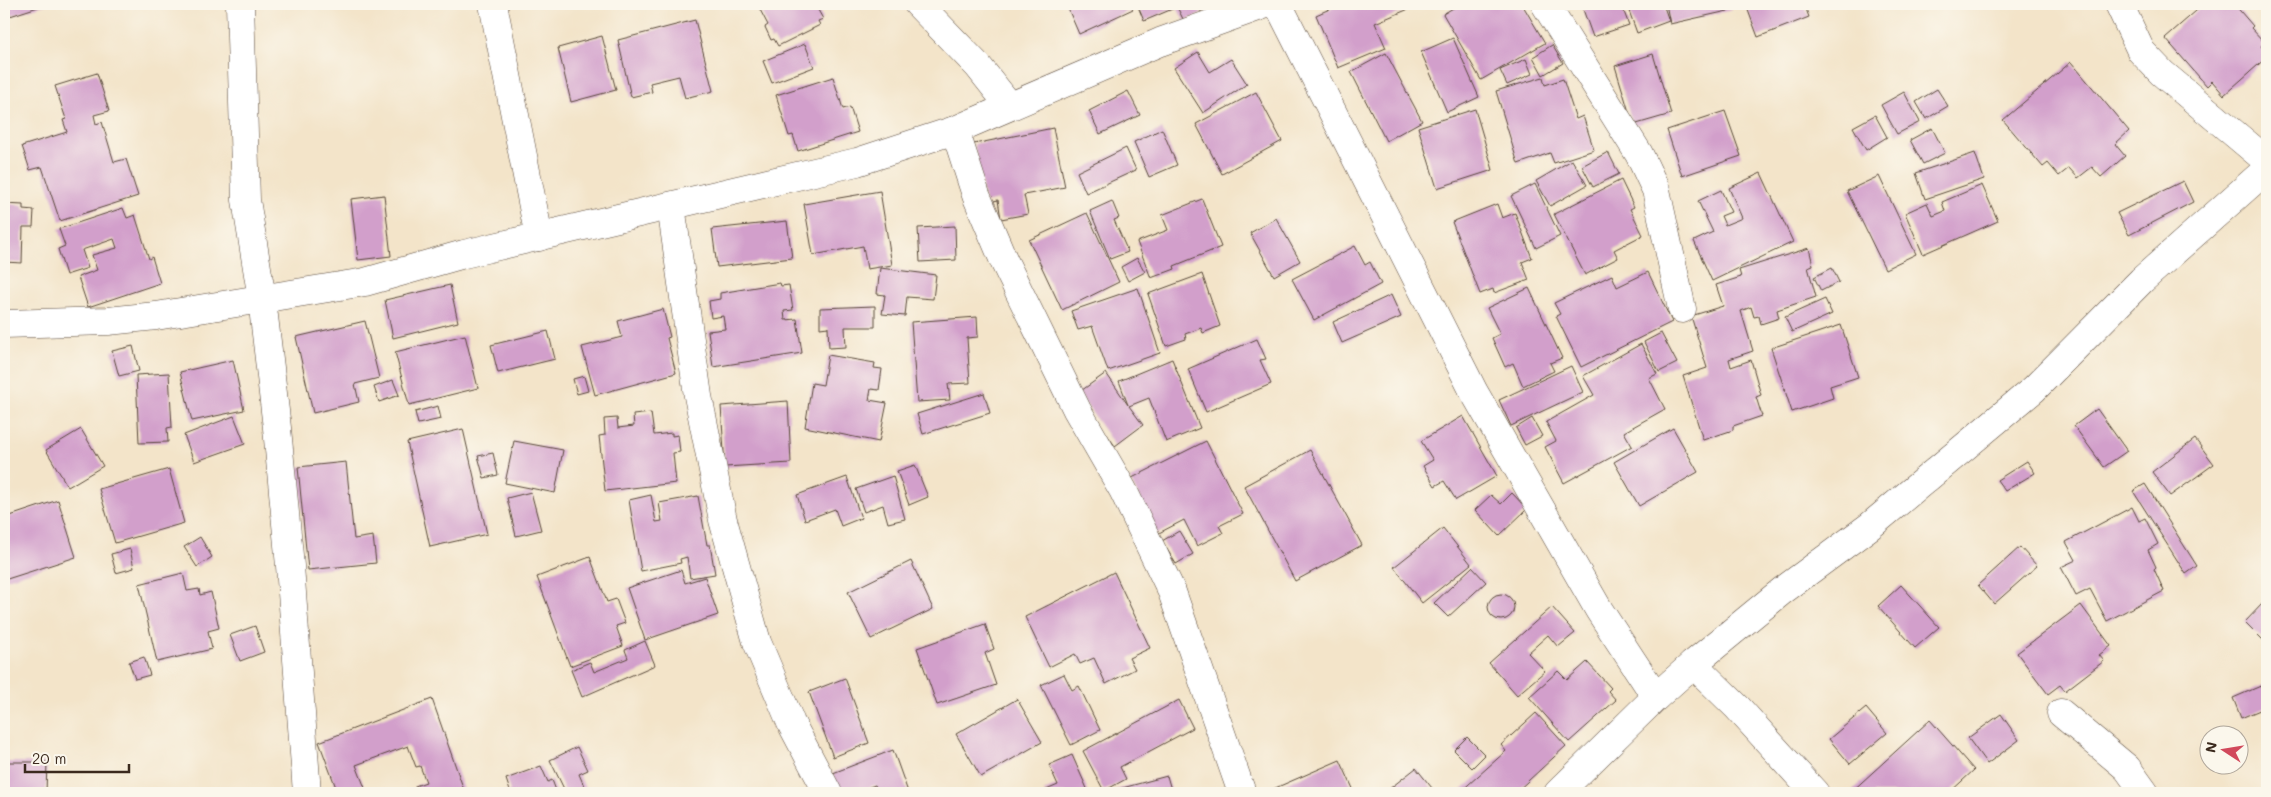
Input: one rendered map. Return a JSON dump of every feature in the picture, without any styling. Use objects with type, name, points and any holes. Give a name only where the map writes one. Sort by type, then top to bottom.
[{"type":"street","points":[[240,4],[246,200],[262,299],[290,566],[307,793]]},
{"type":"street","points":[[493,4],[539,237]]},
{"type":"street","points":[[918,4],[978,66],[1009,105]]},
{"type":"street","points":[[4,324],[108,321],[156,316],[365,282],[464,254],[671,206],[728,190],[857,162],[955,130],[1009,105],[1160,42],[1266,4]]},
{"type":"street","points":[[1278,4],[1474,392],[1599,610],[1656,696]]},
{"type":"street","points":[[1545,4],[1639,154],[1656,190],[1682,309]]},
{"type":"street","points":[[2119,4],[2141,51],[2162,73],[2267,161]]},
{"type":"street","points":[[955,130],[976,195],[1004,261],[1078,410],[1123,490],[1172,592],[1242,793]]},
{"type":"street","points":[[1558,793],[1656,696],[1693,664],[1782,591],[1870,526],[2034,389],[2142,280],[2267,169]]},
{"type":"street","points":[[671,206],[698,396],[723,520],[758,642],[791,723],[828,793]]},
{"type":"street","points":[[1693,664],[1738,708],[1815,793]]},
{"type":"street","points":[[2061,713],[2127,768],[2145,793]]},
{"type":"building","points":[[4,4],[47,4],[4,18]]},
{"type":"building","points":[[757,4],[830,4],[818,10],[823,19],[818,21],[820,25],[778,46],[774,39],[771,40],[765,27],[768,25]]},
{"type":"building","points":[[1066,4],[1130,4],[1133,9],[1079,34]]},
{"type":"building","points":[[1137,4],[1198,4],[1202,14],[1184,21],[1177,7],[1144,21]]},
{"type":"building","points":[[1341,4],[1421,4],[1375,23],[1386,48],[1338,68],[1316,15]]},
{"type":"building","points":[[1460,4],[1522,4],[1545,43],[1481,80],[1443,14]]},
{"type":"building","points":[[1581,4],[1621,4],[1629,25],[1593,37]]},
{"type":"building","points":[[1641,4],[1663,4],[1669,21],[1637,33],[1628,8]]},
{"type":"building","points":[[1666,4],[1731,4],[1732,10],[1670,24]]},
{"type":"building","points":[[1804,4],[1809,17],[1758,37],[1746,5]]},
{"type":"building","points":[[2204,4],[2234,4],[2253,26],[2251,28],[2265,43],[2261,46],[2267,53],[2267,57],[2224,95],[2212,81],[2207,86],[2165,38]]},
{"type":"building","points":[[695,20],[713,91],[685,98],[679,76],[650,83],[652,92],[631,97],[618,40]]},
{"type":"building","points":[[602,36],[616,90],[571,102],[558,48]]},
{"type":"building","points":[[1453,38],[1479,97],[1447,112],[1421,52]]},
{"type":"building","points":[[805,44],[814,67],[772,83],[763,61]]},
{"type":"building","points":[[1552,45],[1563,63],[1543,75],[1533,57]]},
{"type":"building","points":[[1198,52],[1210,72],[1231,59],[1247,84],[1203,113],[1174,68]]},
{"type":"building","points":[[1386,53],[1422,121],[1386,141],[1351,72]]},
{"type":"building","points":[[1653,54],[1671,114],[1633,125],[1615,66]]},
{"type":"building","points":[[1526,59],[1532,74],[1507,85],[1500,70]]},
{"type":"building","points":[[2071,62],[2129,131],[2115,144],[2125,156],[2101,177],[2092,167],[2078,178],[2069,168],[2059,176],[2048,163],[2043,167],[2003,120]]},
{"type":"building","points":[[97,73],[109,111],[94,115],[96,124],[102,122],[114,162],[126,159],[138,196],[60,221],[42,167],[30,170],[22,146],[67,132],[63,120],[66,119],[55,86]]},
{"type":"building","points":[[833,77],[843,109],[850,107],[858,132],[798,151],[793,135],[789,136],[776,95]]},
{"type":"building","points":[[1543,77],[1545,85],[1563,79],[1576,119],[1583,116],[1594,150],[1554,163],[1550,153],[1518,164],[1496,91]]},
{"type":"building","points":[[1937,89],[1948,106],[1926,119],[1916,102]]},
{"type":"building","points":[[1128,91],[1140,115],[1100,134],[1089,111]]},
{"type":"building","points":[[1256,92],[1282,141],[1222,174],[1196,124]]},
{"type":"building","points":[[1904,92],[1920,122],[1897,134],[1881,105]]},
{"type":"building","points":[[1475,109],[1493,170],[1437,188],[1418,127]]},
{"type":"building","points":[[1725,111],[1741,156],[1682,176],[1667,130]]},
{"type":"building","points":[[1875,115],[1887,137],[1866,150],[1853,127]]},
{"type":"building","points":[[1053,128],[1065,187],[1024,195],[1028,214],[1001,219],[998,200],[985,203],[974,144]]},
{"type":"building","points":[[1932,128],[1945,153],[1923,164],[1910,140]]},
{"type":"building","points":[[1162,129],[1177,165],[1149,177],[1134,142]]},
{"type":"building","points":[[1126,148],[1136,170],[1086,193],[1077,172]]},
{"type":"building","points":[[1608,152],[1619,174],[1593,187],[1582,166]]},
{"type":"building","points":[[1975,153],[1984,179],[1925,199],[1916,173]]},
{"type":"building","points":[[1572,160],[1587,185],[1550,206],[1536,181]]},
{"type":"building","points":[[1761,173],[1793,242],[1712,281],[1694,241],[1713,232],[1698,201],[1721,190],[1731,212],[1721,216],[1725,225],[1742,218],[1729,188]]},
{"type":"building","points":[[1879,176],[1916,254],[1885,269],[1847,191]]},
{"type":"building","points":[[1621,180],[1634,207],[1630,209],[1643,235],[1614,250],[1618,258],[1585,275],[1554,214]]},
{"type":"building","points":[[2183,181],[2193,202],[2129,235],[2117,213]]},
{"type":"building","points":[[1535,184],[1560,236],[1536,248],[1511,196]]},
{"type":"building","points":[[1982,185],[1998,221],[1923,254],[1905,213],[1927,203],[1933,216],[1945,211],[1942,202]]},
{"type":"building","points":[[880,191],[892,265],[867,269],[863,246],[813,255],[804,204]]},
{"type":"building","points":[[384,195],[391,256],[358,260],[351,199]]},
{"type":"building","points":[[1202,199],[1221,247],[1174,266],[1175,269],[1151,278],[1137,242],[1168,230],[1162,215]]},
{"type":"building","points":[[1112,201],[1119,218],[1114,220],[1128,252],[1110,259],[1090,211]]},
{"type":"building","points":[[4,204],[23,205],[23,209],[34,210],[33,227],[23,227],[22,263],[4,262]]},
{"type":"building","points":[[1497,204],[1502,218],[1515,213],[1532,258],[1522,262],[1529,280],[1494,293],[1493,289],[1480,294],[1452,222]]},
{"type":"building","points":[[123,208],[127,218],[135,215],[149,259],[152,257],[160,283],[88,307],[78,277],[97,270],[92,255],[117,248],[114,239],[82,250],[88,268],[66,275],[58,249],[65,246],[59,229]]},
{"type":"building","points":[[1087,213],[1119,282],[1062,310],[1029,240]]},
{"type":"building","points":[[1276,218],[1300,261],[1274,276],[1250,233]]},
{"type":"building","points":[[787,221],[792,258],[717,267],[712,229]]},
{"type":"building","points":[[955,226],[956,260],[920,262],[918,228]]},
{"type":"building","points":[[1355,246],[1365,265],[1370,262],[1381,284],[1314,320],[1292,279]]},
{"type":"building","points":[[1809,248],[1813,265],[1808,267],[1816,297],[1777,310],[1779,318],[1761,324],[1759,316],[1754,317],[1751,307],[1741,311],[1753,351],[1729,359],[1731,367],[1751,360],[1761,395],[1756,397],[1762,416],[1733,426],[1733,430],[1703,440],[1683,376],[1707,368],[1691,316],[1723,306],[1716,285],[1741,277],[1739,270]]},
{"type":"building","points":[[1137,258],[1145,272],[1128,281],[1121,267]]},
{"type":"building","points":[[880,268],[936,275],[933,299],[907,297],[905,316],[882,314],[885,295],[877,294]]},
{"type":"building","points":[[1832,268],[1839,282],[1821,291],[1814,277]]},
{"type":"building","points":[[1648,272],[1672,322],[1581,367],[1556,316],[1560,314],[1554,303],[1612,275],[1617,287]]},
{"type":"building","points":[[1202,274],[1220,326],[1203,333],[1201,328],[1185,334],[1186,339],[1166,346],[1148,294]]},
{"type":"building","points":[[780,283],[781,286],[789,285],[793,310],[784,311],[785,320],[797,319],[802,353],[713,367],[708,331],[725,329],[723,316],[711,318],[709,301],[720,299],[720,293]]},
{"type":"building","points":[[450,285],[458,322],[393,338],[385,300]]},
{"type":"building","points":[[1138,288],[1160,353],[1108,371],[1092,326],[1078,330],[1071,311]]},
{"type":"building","points":[[1529,288],[1562,358],[1550,363],[1554,371],[1523,386],[1513,363],[1505,367],[1492,338],[1500,334],[1487,308]]},
{"type":"building","points":[[1391,295],[1401,317],[1342,343],[1333,322]]},
{"type":"building","points":[[1825,299],[1832,314],[1792,332],[1785,317]]},
{"type":"building","points":[[875,306],[875,327],[845,327],[846,347],[829,348],[828,327],[820,328],[820,308]]},
{"type":"building","points":[[663,309],[670,337],[667,338],[676,373],[595,395],[582,347],[622,337],[618,321]]},
{"type":"building","points":[[977,317],[978,337],[967,338],[970,383],[948,384],[950,400],[917,402],[911,322]]},
{"type":"building","points":[[365,321],[379,378],[355,384],[359,402],[313,413],[296,337]]},
{"type":"building","points":[[1841,325],[1858,377],[1830,386],[1833,398],[1792,412],[1771,348]]},
{"type":"building","points":[[548,331],[555,359],[498,373],[491,345]]},
{"type":"building","points":[[1661,333],[1677,363],[1659,372],[1644,342]]},
{"type":"building","points":[[465,335],[478,388],[409,405],[395,352]]},
{"type":"building","points":[[1257,339],[1266,359],[1260,360],[1271,384],[1206,412],[1188,369]]},
{"type":"building","points":[[1641,344],[1657,374],[1649,378],[1665,409],[1624,432],[1632,446],[1564,483],[1545,447],[1556,441],[1546,422],[1594,395],[1583,376]]},
{"type":"building","points":[[133,346],[139,371],[119,376],[112,351]]},
{"type":"building","points":[[828,355],[875,363],[874,368],[882,369],[879,390],[871,389],[869,400],[887,403],[879,442],[805,427],[812,383],[823,385]]},
{"type":"building","points":[[1172,359],[1200,428],[1166,442],[1149,398],[1129,406],[1143,425],[1115,446],[1078,393],[1106,373],[1128,405],[1119,381]]},
{"type":"building","points":[[233,360],[244,410],[192,421],[180,372]]},
{"type":"building","points":[[1571,366],[1583,392],[1511,426],[1499,400]]},
{"type":"building","points":[[169,373],[172,427],[167,428],[168,442],[139,443],[136,375]]},
{"type":"building","points":[[584,376],[588,391],[577,394],[573,379]]},
{"type":"building","points":[[393,380],[399,395],[379,402],[374,387]]},
{"type":"building","points":[[984,393],[990,413],[923,434],[917,414]]},
{"type":"building","points":[[788,401],[791,463],[725,467],[721,406]]},
{"type":"building","points":[[438,406],[441,419],[418,424],[415,412]]},
{"type":"building","points":[[2097,409],[2127,451],[2104,467],[2074,426]]},
{"type":"building","points":[[651,413],[654,435],[672,433],[672,436],[678,435],[680,452],[673,453],[676,483],[605,491],[599,436],[605,435],[604,419],[617,418],[618,428],[634,426],[633,415]]},
{"type":"building","points":[[234,416],[245,444],[194,462],[184,435]]},
{"type":"building","points":[[1463,416],[1497,476],[1456,500],[1444,481],[1435,486],[1423,466],[1433,460],[1421,441]]},
{"type":"building","points":[[1532,418],[1542,436],[1525,445],[1516,428]]},
{"type":"building","points":[[1673,428],[1698,472],[1639,506],[1614,462]]},
{"type":"building","points":[[81,429],[103,466],[68,487],[46,450]]},
{"type":"building","points":[[463,429],[487,534],[430,547],[407,442]]},
{"type":"building","points":[[2195,439],[2214,464],[2170,496],[2152,472]]},
{"type":"building","points":[[514,441],[563,450],[555,493],[505,483]]},
{"type":"building","points":[[1206,441],[1243,514],[1219,526],[1223,533],[1197,546],[1184,520],[1157,534],[1130,479]]},
{"type":"building","points":[[1310,450],[1362,545],[1295,581],[1244,486]]},
{"type":"building","points":[[493,453],[498,475],[484,478],[478,456]]},
{"type":"building","points":[[2027,461],[2035,473],[2005,491],[1997,480]]},
{"type":"building","points":[[346,462],[354,539],[373,536],[376,563],[308,570],[298,467]]},
{"type":"building","points":[[915,465],[928,497],[909,505],[897,471]]},
{"type":"building","points":[[169,469],[184,523],[115,543],[99,489]]},
{"type":"building","points":[[893,476],[905,519],[888,523],[883,505],[864,512],[856,489]]},
{"type":"building","points":[[847,477],[861,518],[841,526],[835,509],[805,520],[797,495]]},
{"type":"building","points":[[2145,484],[2197,566],[2186,574],[2133,491]]},
{"type":"building","points":[[531,492],[541,530],[516,536],[507,498]]},
{"type":"building","points":[[1512,493],[1527,509],[1499,536],[1475,510],[1491,495],[1501,504]]},
{"type":"building","points":[[651,495],[656,522],[662,521],[659,503],[698,496],[707,545],[710,545],[715,574],[690,578],[687,557],[680,559],[681,563],[641,571],[629,500]]},
{"type":"building","points":[[58,500],[76,557],[4,580],[4,518]]},
{"type":"building","points":[[2132,507],[2139,521],[2145,518],[2158,544],[2148,550],[2164,591],[2107,621],[2090,589],[2076,596],[2061,567],[2076,560],[2066,542]]},
{"type":"building","points":[[1443,528],[1471,564],[1422,603],[1394,567]]},
{"type":"building","points":[[1179,531],[1193,554],[1176,564],[1162,541]]},
{"type":"building","points":[[200,537],[212,557],[197,567],[184,547]]},
{"type":"building","points":[[2020,547],[2037,566],[1994,604],[1978,585]]},
{"type":"building","points":[[130,549],[134,568],[116,573],[111,554]]},
{"type":"building","points":[[590,557],[607,602],[616,599],[625,623],[616,626],[623,646],[570,666],[537,577]]},
{"type":"building","points":[[911,561],[933,609],[871,639],[848,592]]},
{"type":"building","points":[[1472,567],[1486,582],[1448,617],[1434,603]]},
{"type":"building","points":[[681,570],[685,583],[705,577],[718,615],[645,640],[627,588]]},
{"type":"building","points":[[1114,572],[1150,648],[1129,658],[1135,669],[1106,684],[1094,658],[1080,664],[1075,654],[1049,667],[1025,617]]},
{"type":"building","points":[[183,573],[187,591],[199,589],[200,595],[211,592],[219,628],[208,631],[212,649],[157,662],[139,584]]},
{"type":"building","points":[[1901,585],[1939,627],[1915,648],[1878,606]]},
{"type":"building","points":[[1501,594],[1510,598],[1514,607],[1510,616],[1501,620],[1492,616],[1488,607],[1492,598]]},
{"type":"building","points":[[2263,603],[2267,607],[2267,644],[2245,622]]},
{"type":"building","points":[[2081,605],[2111,646],[2099,655],[2104,661],[2065,691],[2060,685],[2048,694],[2017,653]]},
{"type":"building","points":[[1552,607],[1575,633],[1558,647],[1548,635],[1528,653],[1545,671],[1517,695],[1489,663]]},
{"type":"building","points":[[985,624],[994,649],[985,653],[996,685],[937,705],[917,648]]},
{"type":"building","points":[[255,626],[264,652],[240,661],[230,635]]},
{"type":"building","points":[[645,641],[655,665],[582,697],[571,670],[590,662],[594,672],[628,658],[625,650]]},
{"type":"building","points":[[144,657],[150,675],[135,679],[129,662]]},
{"type":"building","points":[[1587,662],[1611,688],[1608,691],[1616,700],[1569,742],[1529,697],[1558,671],[1567,680]]},
{"type":"building","points":[[1064,674],[1072,690],[1079,686],[1100,730],[1071,745],[1041,685]]},
{"type":"building","points":[[845,678],[869,743],[833,757],[809,692]]},
{"type":"building","points":[[2263,685],[2267,694],[2267,707],[2241,718],[2233,698]]},
{"type":"building","points":[[432,699],[465,793],[418,793],[415,786],[426,782],[420,766],[416,767],[408,746],[356,765],[367,793],[338,793],[319,742]]},
{"type":"building","points":[[1017,699],[1042,742],[981,777],[956,734]]},
{"type":"building","points":[[1179,700],[1193,728],[1120,767],[1126,779],[1104,791],[1083,751]]},
{"type":"building","points":[[1866,708],[1887,733],[1850,764],[1829,739]]},
{"type":"building","points":[[1536,713],[1566,746],[1515,793],[1459,793],[1506,751],[1501,745]]},
{"type":"building","points":[[2001,714],[2019,740],[1987,764],[1968,738]]},
{"type":"building","points":[[1930,720],[1974,770],[1949,793],[1850,793]]},
{"type":"building","points":[[1467,737],[1485,755],[1472,768],[1454,750]]},
{"type":"building","points":[[577,747],[588,770],[579,774],[587,793],[566,793],[550,760]]},
{"type":"building","points":[[893,750],[908,792],[879,793],[875,785],[853,793],[840,793],[833,773]]},
{"type":"building","points":[[1072,755],[1089,793],[1045,793],[1044,791],[1058,785],[1049,765]]},
{"type":"building","points":[[1340,760],[1355,793],[1275,793],[1273,789]]},
{"type":"building","points":[[4,762],[47,762],[46,793],[4,793]]},
{"type":"building","points":[[541,766],[548,782],[552,780],[557,793],[505,793],[510,791],[506,779]]},
{"type":"building","points":[[1416,768],[1436,793],[1384,793]]},
{"type":"building","points":[[1167,776],[1172,793],[1116,793],[1115,790]]}]
